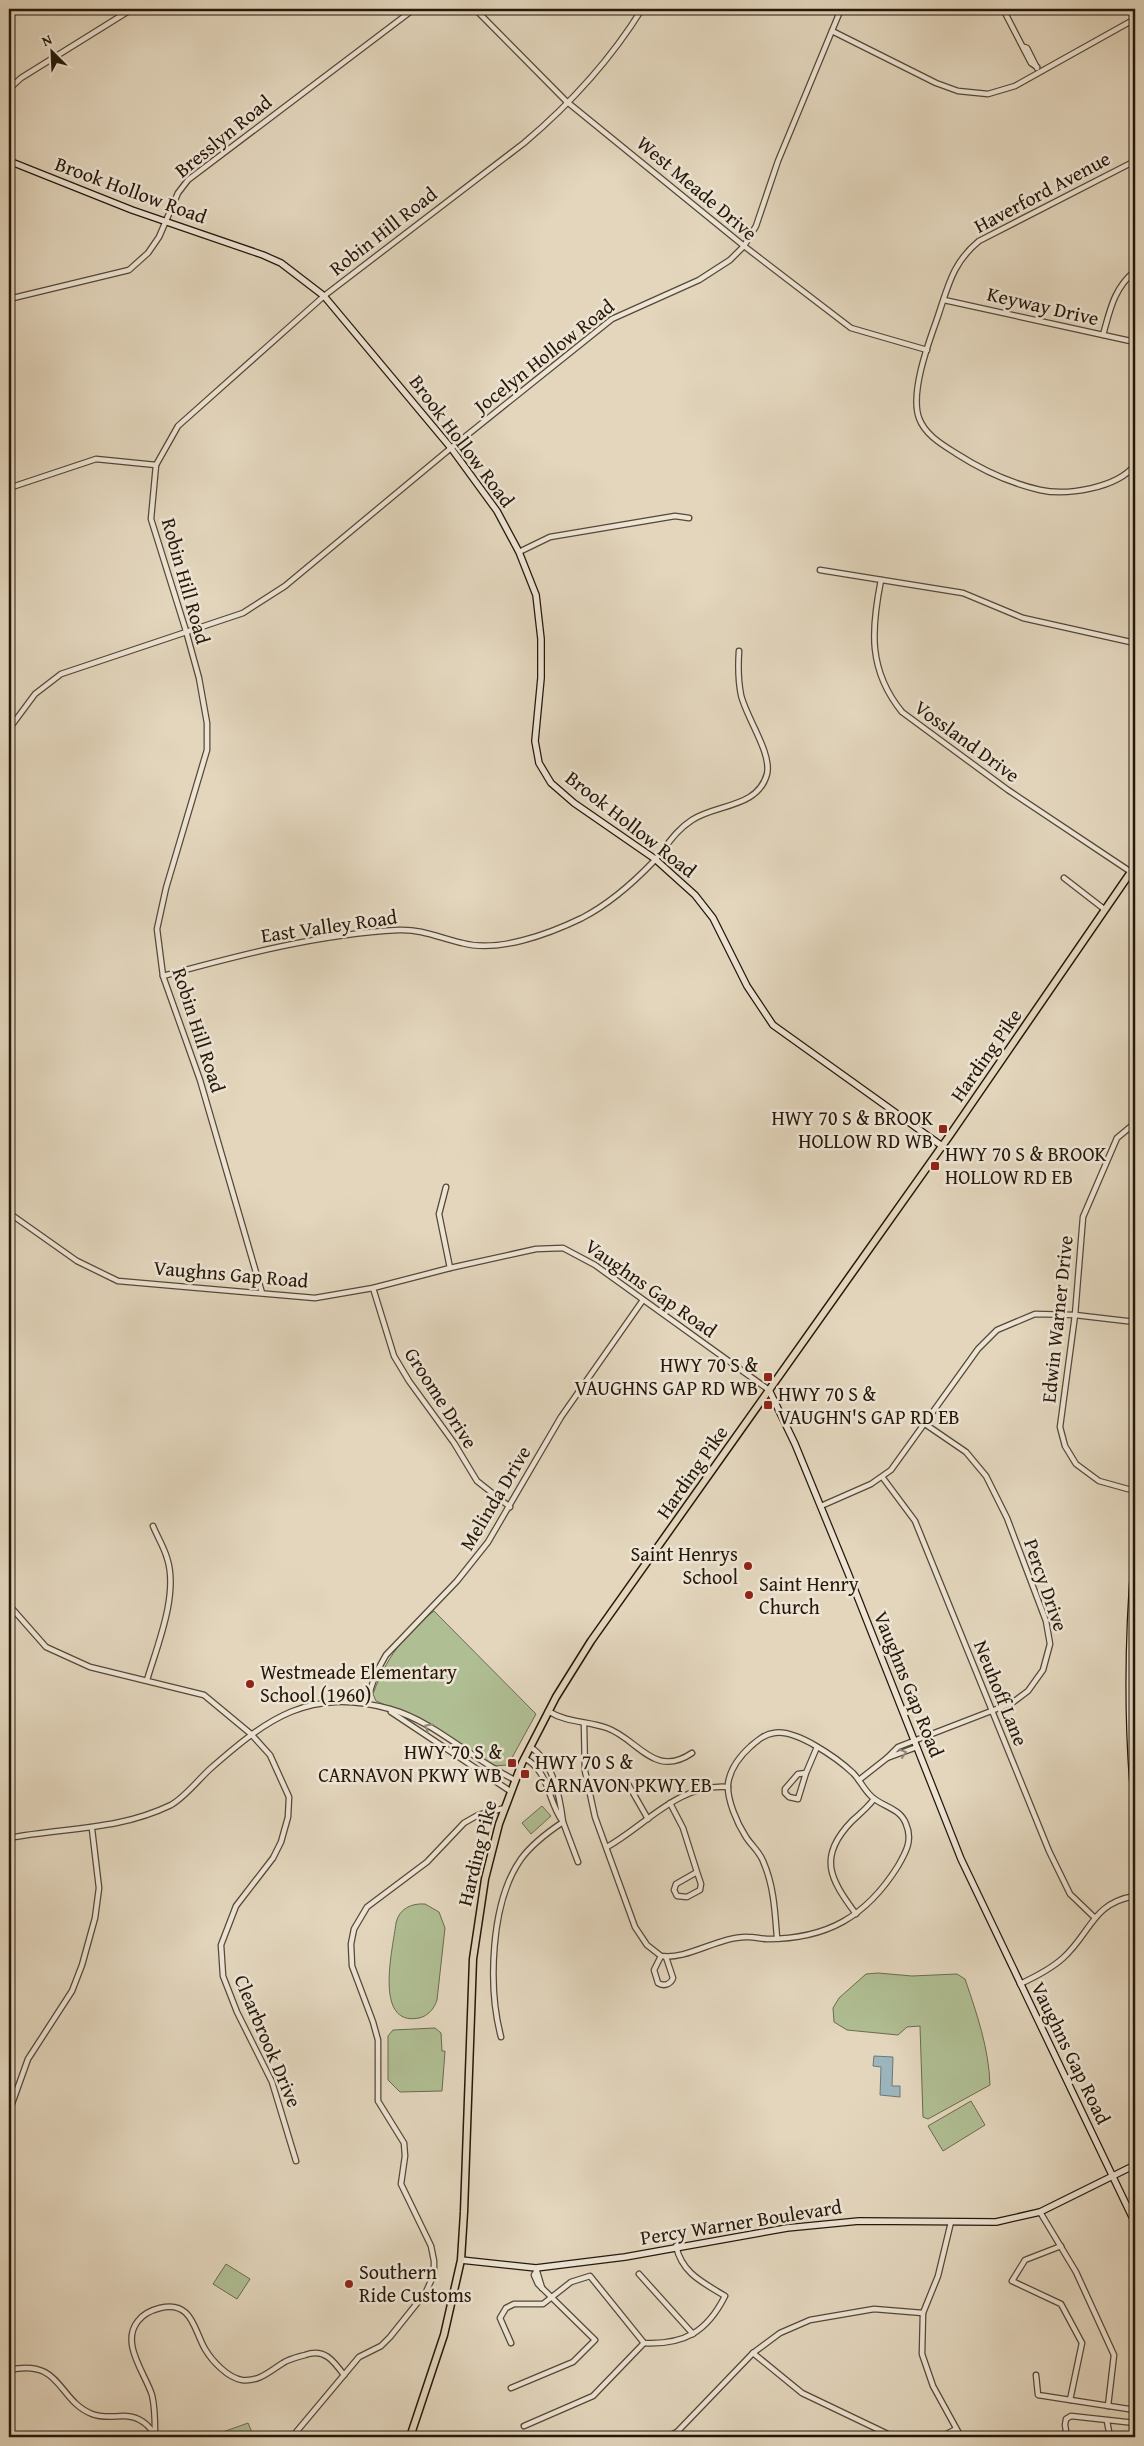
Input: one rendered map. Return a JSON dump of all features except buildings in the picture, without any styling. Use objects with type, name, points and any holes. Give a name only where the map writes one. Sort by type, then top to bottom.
[{"type":"main road","name":"Harding Pike","points":[[410,2437],[448,2319],[461,2260],[474,1945],[485,1879],[504,1808],[524,1758],[548,1711],[591,1642],[1046,998],[1104,909],[1134,871]]},
{"type":"street","points":[[9,88],[132,9]]},
{"type":"street","name":"Bresslyn Road","points":[[9,299],[130,270],[148,253],[178,192],[188,180],[414,9]]},
{"type":"street","name":"West Meade Drive","points":[[474,9],[566,102],[744,246],[851,328],[926,350]]},
{"type":"street","name":"Robin Hill Road","points":[[262,1293],[235,1194],[200,1080],[163,976],[157,929],[166,888],[207,750],[207,723],[199,678],[151,519],[156,465],[178,426],[324,296],[550,121],[620,43],[642,9]]},
{"type":"street","name":"Jocelyn Hollow Road","points":[[9,729],[35,694],[61,674],[186,631],[243,614],[285,586],[451,448],[612,318],[715,271],[744,246],[756,226],[773,173],[840,9]]},
{"type":"street","points":[[1003,9],[1040,73]]},
{"type":"street","points":[[832,31],[925,78],[958,91],[988,94],[1015,86],[1135,19]]},
{"type":"street","name":"Haverford Avenue","points":[[1135,161],[979,241],[958,262],[926,350],[916,400],[919,418],[928,433],[940,443],[984,470],[1042,490],[1070,491],[1105,485],[1125,474],[1135,465]]},
{"type":"street","name":"Brook Hollow Road","points":[[9,162],[165,221],[263,255],[281,263],[324,296],[451,448],[497,511],[519,552],[536,595],[541,639],[541,678],[534,741],[539,763],[551,783],[574,803],[655,859],[695,895],[713,918],[747,986],[773,1025],[942,1146]]},
{"type":"street","points":[[1102,335],[1121,284],[1135,271]]},
{"type":"street","name":"Keyway Drive","points":[[944,300],[1135,342]]},
{"type":"street","points":[[9,488],[96,458],[156,465]]},
{"type":"street","points":[[519,552],[550,537],[674,516],[689,518]]},
{"type":"street","points":[[820,570],[963,593],[1022,618],[1135,642]]},
{"type":"street","name":"Vossland Drive","points":[[881,580],[876,608],[873,651],[884,684],[891,698],[902,712],[1008,790],[1134,871]]},
{"type":"street","name":"East Valley Road","points":[[163,976],[242,955],[314,940],[398,930],[417,930],[476,946],[491,945],[550,932],[583,917],[628,886],[655,859],[678,829],[709,811],[749,798],[761,788],[767,773],[767,759],[741,697],[738,680],[738,651]]},
{"type":"street","points":[[1064,878],[1104,909]]},
{"type":"street","name":"Edwin Warner Drive","points":[[1135,1123],[1117,1138],[1083,1217],[1075,1315],[1060,1427],[1065,1446],[1076,1464],[1099,1481],[1135,1491]]},
{"type":"street","points":[[446,1187],[439,1214],[450,1268]]},
{"type":"street","name":"Vaughns Gap Road","points":[[9,1213],[77,1261],[118,1281],[315,1298],[373,1288],[450,1268],[536,1249],[563,1248],[594,1265],[769,1390],[821,1506],[961,1859],[1135,2223]]},
{"type":"street","name":"Groome Drive","points":[[373,1288],[394,1356],[409,1381],[454,1443],[476,1481],[510,1507]]},
{"type":"street","name":"Melinda Drive","points":[[366,1703],[376,1673],[386,1655],[466,1570],[488,1542],[561,1417],[643,1300]]},
{"type":"street","points":[[821,1506],[883,1478],[902,1458],[978,1349],[996,1330],[1035,1314],[1075,1315],[1135,1322]]},
{"type":"street","name":"Percy Drive","points":[[859,1780],[898,1747],[993,1712],[1012,1703],[1028,1691],[1043,1670],[1050,1644],[1046,1621],[1006,1518],[986,1476],[966,1452],[925,1424]]},
{"type":"street","name":"Neuhoff Lane","points":[[883,1478],[915,1520],[1030,1808],[1070,1894],[1094,1917]]},
{"type":"street","points":[[147,1680],[167,1611],[170,1573],[168,1558],[153,1526]]},
{"type":"street","points":[[1135,1554],[1132,1594],[1130,1695],[1135,1807]]},
{"type":"street","name":"Clearbrook Drive","points":[[9,1605],[46,1647],[90,1667],[204,1695],[251,1734],[270,1755],[282,1778],[289,1797],[288,1817],[281,1842],[273,1858],[236,1906],[221,1945],[223,1976],[272,2082],[296,2161]]},
{"type":"street","points":[[9,1838],[40,1832],[92,1829],[136,1820],[173,1804],[251,1734],[279,1716],[311,1705],[336,1701],[366,1703],[401,1713],[428,1726],[494,1770],[515,1780]]},
{"type":"street","points":[[381,1707],[401,1717],[510,1790]]},
{"type":"street","points":[[548,1711],[564,1720],[612,1731],[645,1755],[656,1760],[674,1760],[692,1753]]},
{"type":"street","points":[[584,1724],[584,1763],[588,1791],[606,1847],[638,1933],[647,1945],[663,1956],[673,1978],[670,1982],[663,1985],[658,1982],[654,1973],[663,1956],[734,1938],[777,1938],[820,1932],[838,1925],[856,1914],[871,1902],[887,1884],[906,1853],[909,1841],[908,1829],[903,1818],[894,1810],[874,1799],[850,1771],[817,1747],[785,1733],[766,1735],[740,1758],[732,1770],[728,1787],[731,1803],[741,1828],[761,1856],[768,1876],[775,1906],[777,1938]]},
{"type":"street","points":[[530,1747],[539,1754],[548,1768],[563,1822],[578,1862]]},
{"type":"street","points":[[806,1773],[798,1774],[786,1787],[784,1792],[788,1797],[798,1799],[817,1747]]},
{"type":"street","points":[[886,1758],[918,1748]]},
{"type":"street","points":[[524,1758],[535,1764],[540,1771],[556,1813],[563,1822]]},
{"type":"street","points":[[628,1784],[648,1819]]},
{"type":"street","points":[[606,1847],[630,1834],[670,1803],[706,1787],[728,1787]]},
{"type":"street","points":[[856,1914],[836,1886],[830,1871],[830,1863],[835,1847],[844,1832],[874,1799]]},
{"type":"street","points":[[670,1803],[683,1828],[701,1884],[700,1890],[687,1897],[677,1896],[674,1890],[676,1884],[697,1872]]},
{"type":"street","points":[[292,2437],[362,2355],[381,2346],[390,2337],[428,2289],[434,2268],[430,2246],[402,2188],[404,2143],[378,2101],[378,2040],[354,1970],[351,1953],[352,1935],[358,1920],[368,1907],[432,1858],[460,1826],[478,1815],[504,1808]]},
{"type":"street","points":[[501,2037],[494,2007],[493,1976],[496,1937],[505,1895],[522,1858],[544,1835],[563,1822]]},
{"type":"street","points":[[9,2112],[28,2059],[72,1991],[82,1965],[93,1924],[99,1888],[92,1829]]},
{"type":"street","points":[[1020,1984],[1044,1972],[1064,1958],[1094,1917],[1108,1906],[1125,1898],[1135,1896]]},
{"type":"street","name":"Percy Warner Boulevard","points":[[461,2260],[536,2269],[625,2257],[676,2246],[787,2228],[859,2221],[996,2222],[1040,2212],[1113,2178],[1135,2165]]},
{"type":"street","points":[[1040,2212],[1076,2272],[1114,2355],[1108,2406]]},
{"type":"street","points":[[951,2222],[938,2276],[923,2313],[922,2354],[933,2386],[960,2437]]},
{"type":"street","points":[[524,2426],[593,2396],[644,2343],[667,2343],[693,2334],[710,2322],[725,2296],[689,2274],[679,2260],[676,2246]]},
{"type":"street","points":[[1061,2246],[1025,2260],[1012,2281],[1061,2304],[1082,2344],[1070,2400]]},
{"type":"street","points":[[511,2388],[573,2362],[595,2340],[551,2299],[538,2284],[534,2275],[536,2269]]},
{"type":"street","points":[[639,2274],[693,2334]]},
{"type":"street","points":[[511,2343],[500,2318],[502,2312],[514,2304],[543,2304],[570,2282],[590,2276],[644,2343]]},
{"type":"street","points":[[155,2435],[153,2399],[131,2341],[133,2328],[138,2321],[158,2308],[173,2307],[188,2314],[209,2354],[226,2371],[238,2379],[260,2378],[286,2361],[316,2352],[328,2357],[344,2375]]},
{"type":"street","points":[[667,2437],[677,2432],[753,2353],[780,2333],[810,2320],[874,2309],[923,2313]]},
{"type":"street","points":[[753,2353],[802,2393],[894,2437]]},
{"type":"street","points":[[9,2370],[34,2369],[45,2372],[61,2385],[80,2406],[90,2412],[104,2416],[130,2415],[142,2421],[155,2435]]},
{"type":"street","points":[[1036,2375],[1038,2395],[1135,2410]]},
{"type":"street","points":[[1067,2437],[1065,2425],[1066,2420],[1071,2416],[1135,2423]]},
{"type":"street","points":[[1107,2421],[1110,2437]]},
{"type":"street","points":[[941,2437],[956,2430]]},
{"type":"street","points":[[677,2432],[682,2437]]},
{"type":"green space","points":[[434,1611],[536,1714],[508,1765],[493,1766],[429,1723],[376,1701],[373,1694],[383,1670],[397,1648],[413,1629]]},
{"type":"green space","points":[[542,1806],[551,1816],[531,1834],[522,1823]]},
{"type":"green space","points":[[425,1904],[439,1912],[445,1928],[437,2000],[425,2016],[405,2018],[396,2010],[391,1998],[389,1983],[396,1923],[400,1914],[406,1908]]},
{"type":"green space","points":[[878,1973],[912,1976],[957,1974],[965,1979],[985,2045],[990,2085],[928,2119],[923,2117],[920,2026],[907,2027],[898,2035],[847,2030],[834,2022],[833,2008],[839,1998],[866,1974]]},
{"type":"green space","points":[[435,2028],[441,2033],[442,2051],[445,2051],[442,2091],[400,2092],[388,2080],[388,2036],[393,2030]]},
{"type":"green space","points":[[971,2101],[985,2125],[943,2151],[928,2126]]},
{"type":"green space","points":[[226,2264],[250,2279],[237,2299],[213,2284]]},
{"type":"green space","points":[[248,2423],[254,2437],[225,2437],[223,2432]]},
{"type":"water","points":[[874,2056],[893,2057],[892,2086],[900,2086],[900,2097],[880,2095],[881,2067],[873,2066]]},
{"type":"place","name":"HWY 70 S & BROOK HOLLOW RD WB","points":[[943,1129]]},
{"type":"place","name":"HWY 70 S & BROOK HOLLOW RD EB","points":[[935,1166]]},
{"type":"place","name":"HWY 70 S & VAUGHNS GAP RD WB","points":[[768,1377]]},
{"type":"place","name":"HWY 70 S & VAUGHN'S GAP RD EB","points":[[768,1405]]},
{"type":"place","name":"Saint Henrys School","points":[[748,1566]]},
{"type":"place","name":"Saint Henry Church","points":[[749,1595]]},
{"type":"place","name":"Westmeade Elementary School (1960)","points":[[250,1684]]},
{"type":"place","name":"HWY 70 S & CARNAVON PKWY WB","points":[[512,1763]]},
{"type":"place","name":"HWY 70 S & CARNAVON PKWY EB","points":[[525,1774]]},
{"type":"place","name":"Southern Ride Customs","points":[[349,2284]]}]
